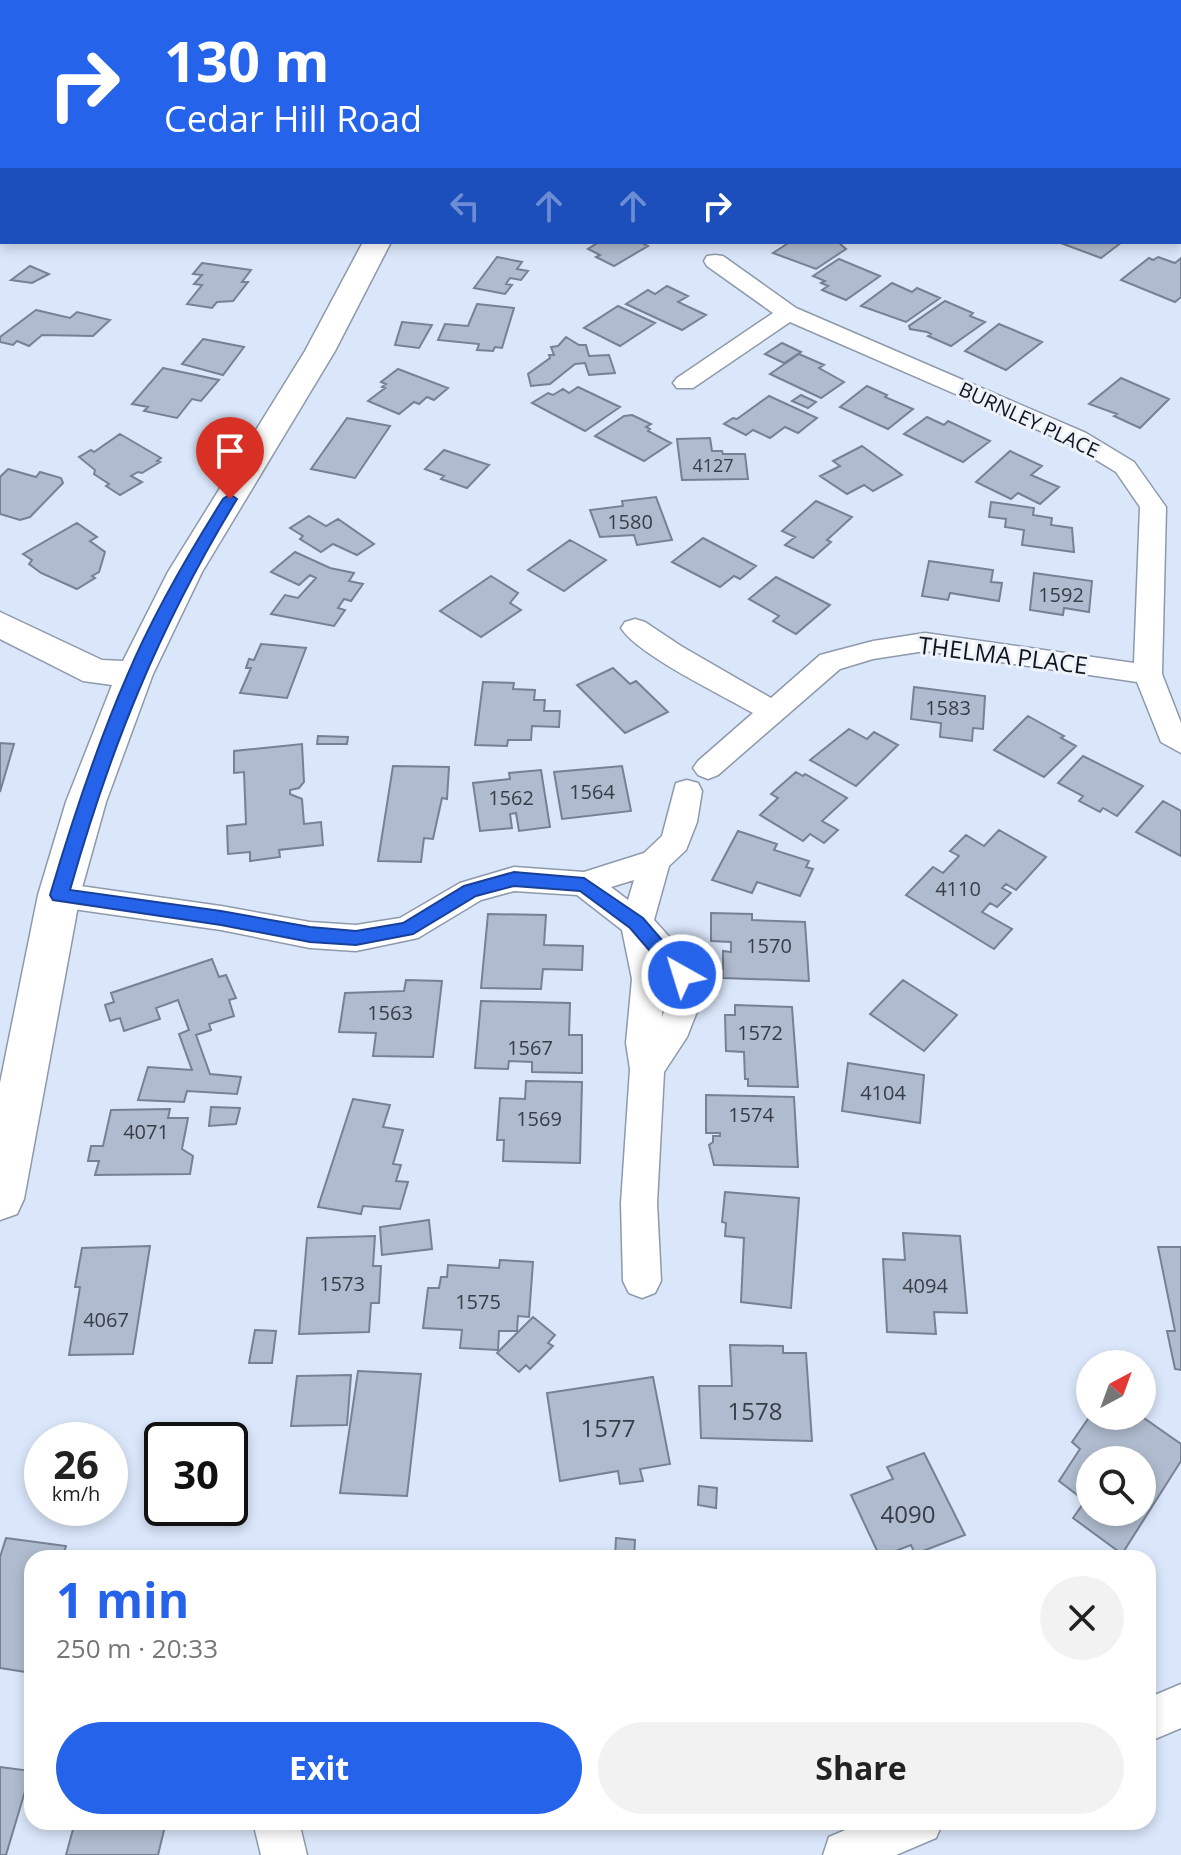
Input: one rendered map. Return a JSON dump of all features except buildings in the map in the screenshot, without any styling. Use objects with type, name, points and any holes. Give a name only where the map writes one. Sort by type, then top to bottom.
[{"type":"street","points":[[0,1199],[59,895],[86,802],[135,674],[185,572],[320,351],[376,244]]},
{"type":"street","name":"BURNLEY PLACE","points":[[715,261],[788,313],[1077,438],[1125,467],[1153,507],[1148,674],[1171,735],[1181,743]]},
{"type":"street","points":[[685,383],[788,313]]},
{"type":"street","points":[[0,624],[96,672],[135,674]]},
{"type":"street","points":[[635,628],[671,653],[773,712]]},
{"type":"street","name":"THELMA PLACE","points":[[708,768],[830,662],[873,650],[925,642],[1148,674]]},
{"type":"street","points":[[59,895],[221,918],[310,935],[356,938],[407,929],[471,891],[514,879],[584,884],[655,861],[675,842],[687,791]]},
{"type":"street","points":[[642,1281],[639,1203],[647,1069],[643,1043],[648,979],[637,923],[655,861]]},
{"type":"street","points":[[584,884],[637,923]]},
{"type":"street","points":[[1156,1717],[1181,1706]]},
{"type":"street","points":[[278,1830],[284,1855]]},
{"type":"street","points":[[845,1853],[901,1830]]},
{"type":"route","points":[[230,499],[185,572],[135,674],[86,802],[59,895],[221,918],[310,935],[356,938],[407,929],[471,891],[514,879],[584,884],[637,923],[682,975]]}]
